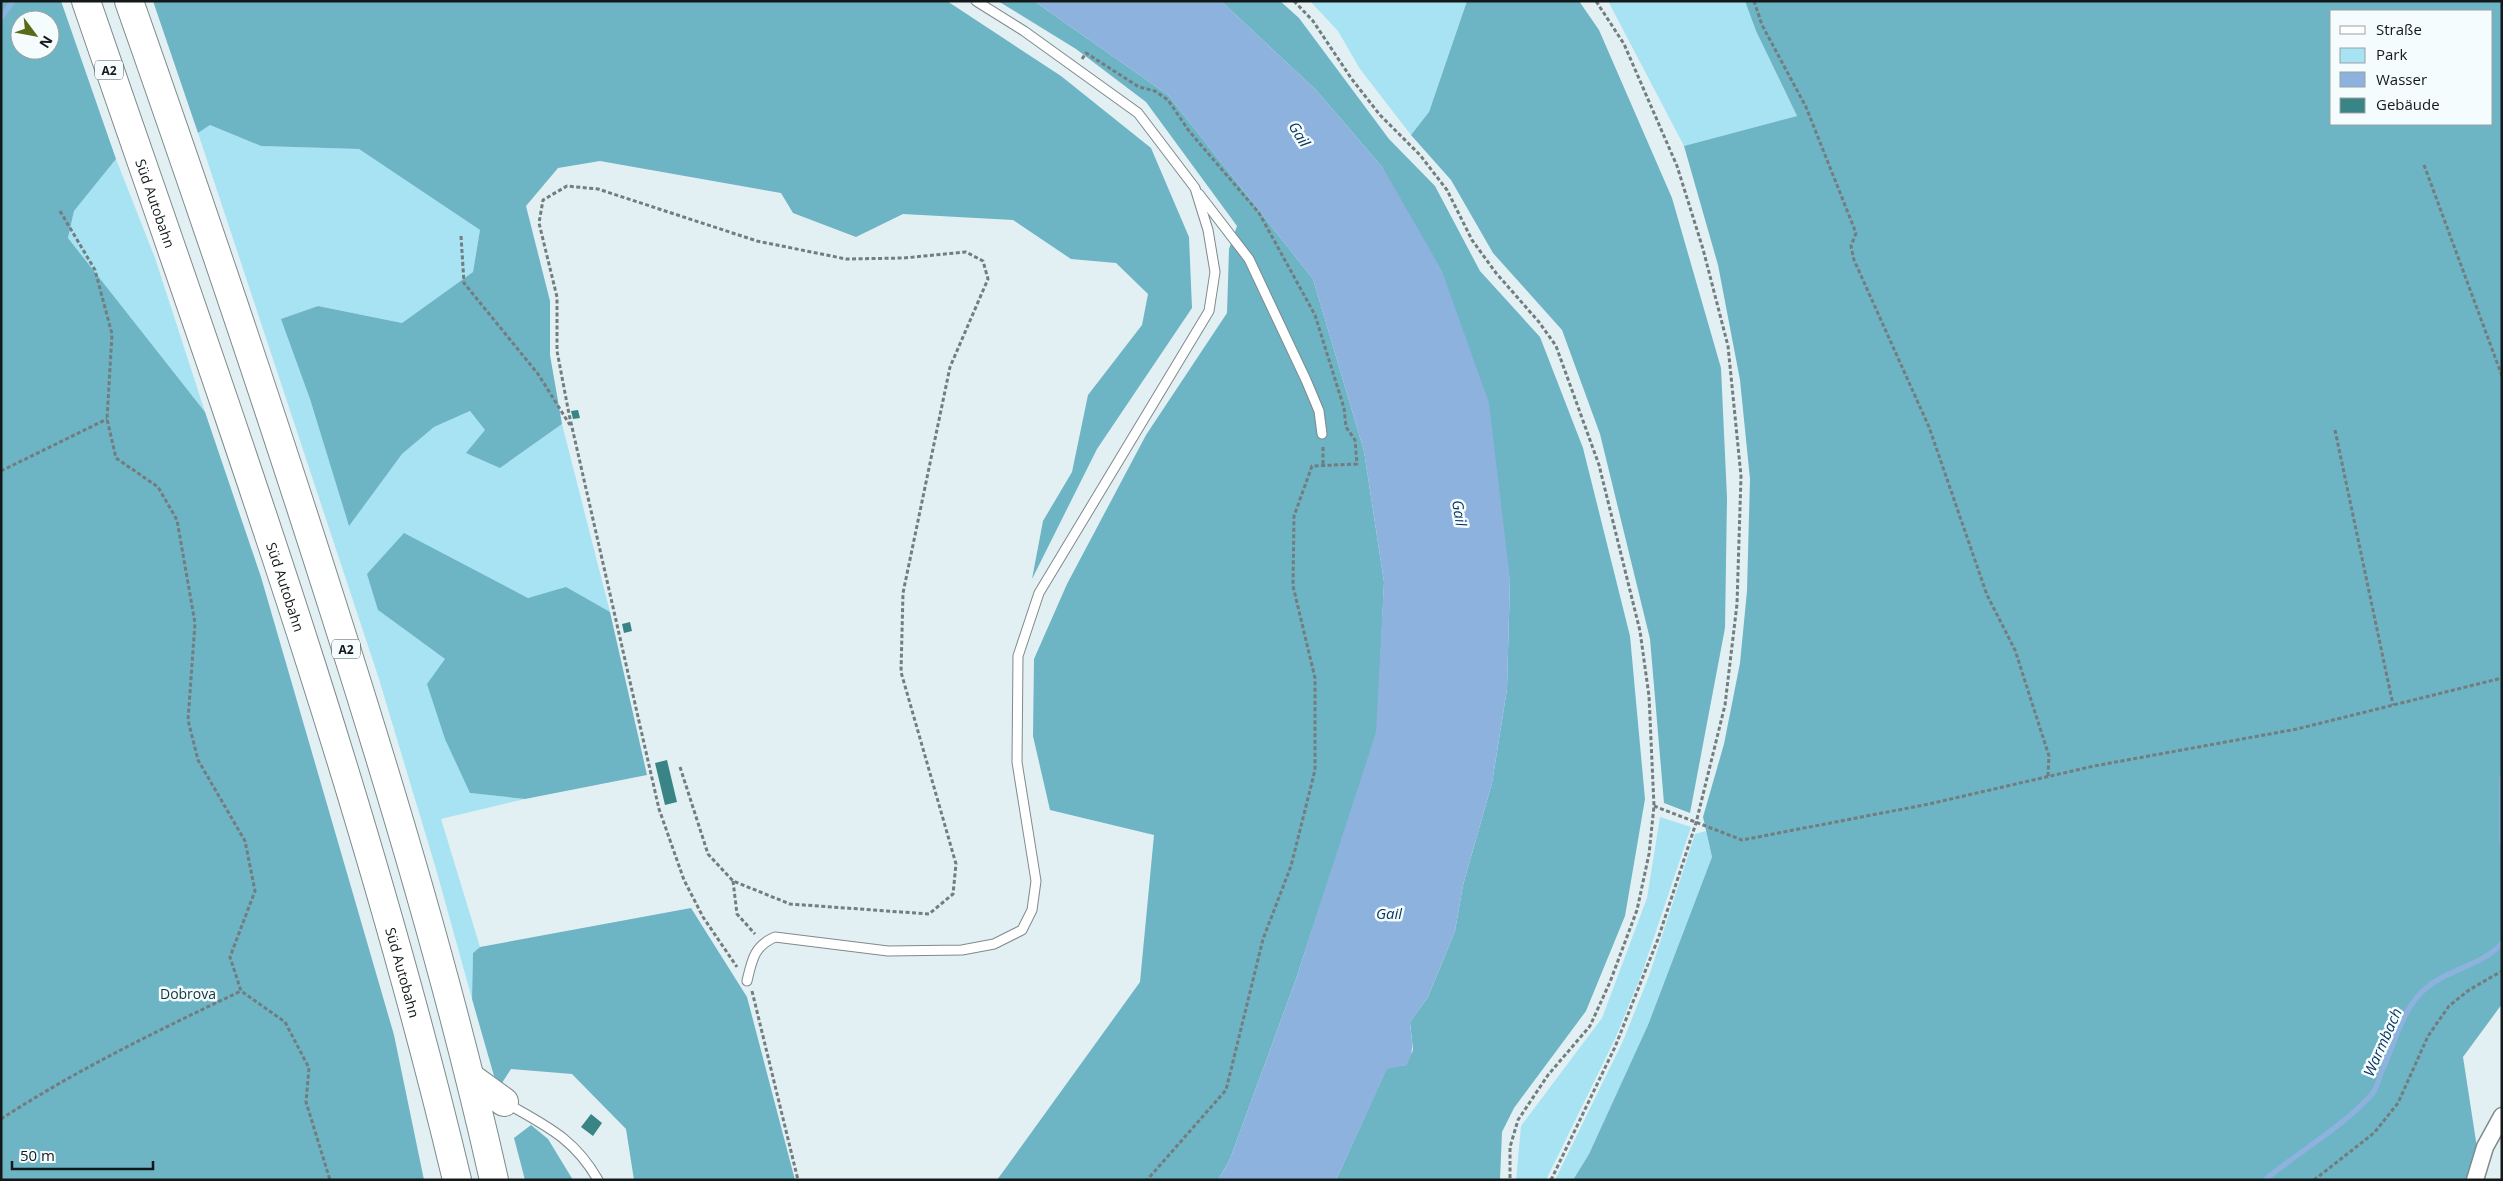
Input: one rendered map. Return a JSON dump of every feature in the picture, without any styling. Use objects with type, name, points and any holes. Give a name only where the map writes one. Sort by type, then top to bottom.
[{"type":"highway","name":"Süd Autobahn","points":[[86,1],[264,516],[354,798],[434,1086],[457,1180]]},
{"type":"highway","name":"A2","points":[[129,1],[303,513],[389,784],[471,1078],[494,1180]]},
{"type":"highway","points":[[471,1078],[504,1102]]},
{"type":"street","points":[[2475,1180],[2485,1147],[2502,1116]]},
{"type":"lane","points":[[976,1],[1024,31],[1138,113],[1249,258],[1319,411],[1322,434]]},
{"type":"lane","points":[[747,981],[752,959],[762,942],[775,937],[888,952],[962,950],[994,944],[1022,930],[1032,910],[1036,881],[1017,762],[1018,656],[1039,593],[1209,311],[1215,272],[1208,230],[1195,188]]},
{"type":"lane","points":[[504,1102],[560,1134],[586,1159],[598,1180]]},
{"type":"path","points":[[1294,1],[1313,21],[1351,78],[1380,115],[1420,155],[1447,190],[1472,240],[1496,272],[1539,322],[1556,346],[1574,402],[1598,465],[1640,631],[1649,696],[1654,806],[1649,854],[1637,910],[1621,955],[1590,1026],[1548,1075],[1518,1120],[1510,1147],[1510,1180]]},
{"type":"path","points":[[1550,1180],[1623,1029],[1658,939],[1696,823],[1725,705],[1737,604],[1741,476],[1728,346],[1703,249],[1677,166],[1624,44],[1596,1]]},
{"type":"path","points":[[1754,1],[1762,25],[1806,106],[1856,233],[1852,246],[1854,260],[1930,427],[1987,595],[2015,650],[2049,756],[2048,776]]},
{"type":"path","points":[[1075,68],[1086,53],[1139,88],[1155,91],[1168,100],[1189,131],[1259,213],[1315,316],[1344,408],[1346,427],[1355,440],[1357,464],[1312,466],[1294,516],[1293,586],[1315,678],[1315,770],[1291,866],[1263,939],[1226,1090],[1147,1180]]},
{"type":"path","points":[[2424,165],[2502,376]]},
{"type":"path","points":[[680,767],[708,854],[733,881],[790,904],[929,914],[953,894],[956,864],[901,672],[902,593],[950,367],[988,278],[983,261],[966,252],[904,258],[846,259],[756,241],[598,189],[567,186],[543,200],[539,223],[557,297],[557,351],[571,428],[659,809],[684,880],[704,917],[754,994],[798,1180]]},
{"type":"path","points":[[60,211],[95,270],[112,334],[107,419],[116,458],[158,487],[177,520],[195,623],[188,720],[198,760],[245,841],[255,891],[230,958],[241,991],[285,1022],[310,1068],[306,1102],[330,1180]]},
{"type":"path","points":[[461,236],[464,284],[538,374],[571,428]]},
{"type":"path","points":[[1,471],[107,419]]},
{"type":"path","points":[[2335,430],[2393,705]]},
{"type":"path","points":[[1322,434],[1323,466]]},
{"type":"path","points":[[1654,806],[1742,840],[1928,804],[2048,776],[2297,729],[2502,678]]},
{"type":"path","points":[[733,881],[737,914],[762,942]]},
{"type":"path","points":[[2314,1180],[2374,1133],[2398,1103],[2428,1036],[2442,1014],[2469,990],[2502,971]]},
{"type":"path","points":[[1,1119],[55,1084],[154,1032],[241,991]]},
{"type":"green space","name":"Dobrova","points":[[1,1],[61,1],[116,159],[74,211],[68,238],[205,412],[261,577],[394,1035],[424,1180],[1,1180]]},
{"type":"green space","points":[[153,1],[947,1],[1061,76],[1151,148],[1189,237],[1192,308],[1097,449],[1032,579],[1043,521],[1072,472],[1088,395],[1142,325],[1148,294],[1116,263],[1071,259],[1013,220],[903,214],[856,237],[793,213],[781,193],[600,161],[558,168],[526,206],[550,301],[550,355],[562,424],[500,468],[466,453],[485,430],[470,411],[434,427],[402,454],[349,526],[310,399],[281,319],[318,306],[402,323],[473,272],[480,230],[359,149],[261,146],[210,125],[198,133]]},
{"type":"green space","points":[[998,1],[1034,1],[1168,95],[1313,279],[1364,451],[1384,582],[1377,732],[1296,979],[1230,1159],[1218,1180],[997,1180],[1140,982],[1154,835],[1050,810],[1033,736],[1034,659],[1067,584],[1146,435],[1227,313],[1229,249],[1237,226],[1146,102],[1076,49]]},
{"type":"green space","points":[[1221,1],[1280,1],[1299,18],[1389,139],[1435,186],[1480,271],[1540,337],[1583,448],[1630,636],[1645,799],[1625,916],[1586,1011],[1514,1108],[1502,1132],[1500,1180],[1336,1180],[1387,1068],[1406,1065],[1413,1050],[1410,1022],[1428,997],[1455,931],[1463,885],[1492,783],[1507,689],[1510,579],[1383,168],[1316,90]]},
{"type":"green space","points":[[1310,1],[1467,1],[1429,112],[1411,135],[1360,69],[1338,31]]},
{"type":"green space","points":[[1467,1],[1579,1],[1599,30],[1672,198],[1721,368],[1727,498],[1725,628],[1690,813],[1664,803],[1650,639],[1600,434],[1562,330],[1493,253],[1451,180],[1411,135],[1429,112]]},
{"type":"green space","points":[[1608,1],[1745,1],[1756,31],[1797,116],[1684,146]]},
{"type":"green space","points":[[1745,1],[2502,1],[2502,1004],[2463,1057],[2482,1180],[1573,1180],[1589,1154],[1648,1025],[1712,857],[1703,817],[1724,744],[1740,663],[1747,591],[1750,479],[1740,380],[1718,265],[1684,146],[1797,116],[1756,31]]},
{"type":"green space","points":[[210,125],[261,146],[359,149],[480,230],[473,272],[402,323],[318,306],[282,319],[310,399],[349,525],[402,454],[434,427],[470,411],[485,430],[500,468],[562,424],[610,612],[566,588],[528,598],[404,534],[378,610],[445,659],[470,793],[525,799],[441,819],[480,947],[473,953],[472,999],[436,869],[378,676],[198,133]]},
{"type":"green space","points":[[116,159],[155,258],[205,412],[68,238],[74,211]]},
{"type":"green space","points":[[404,533],[528,598],[566,587],[610,612],[647,775],[525,799],[470,793],[445,739],[427,684],[445,659],[378,610],[367,574]]},
{"type":"green space","points":[[1660,817],[1691,827],[1642,973],[1615,1039],[1546,1180],[1516,1180],[1521,1126],[1602,1018],[1647,898]]},
{"type":"green space","points":[[1706,831],[1712,857],[1648,1025],[1589,1154],[1573,1180],[1555,1180],[1623,1041],[1649,976],[1695,834]]},
{"type":"green space","points":[[691,908],[747,997],[795,1180],[634,1180],[626,1129],[572,1074],[511,1069],[502,1083],[494,1076],[472,999],[473,953],[480,947]]},
{"type":"green space","points":[[531,1125],[548,1139],[573,1180],[525,1180],[514,1138]]},
{"type":"water","name":"Gail","points":[[1034,1],[1221,1],[1316,90],[1383,168],[1442,271],[1489,403],[1510,579],[1507,689],[1492,783],[1463,885],[1455,931],[1428,997],[1410,1022],[1411,1055],[1406,1065],[1387,1069],[1336,1180],[1218,1180],[1230,1159],[1296,979],[1376,732],[1384,582],[1364,451],[1313,279],[1168,95]]},
{"type":"building","points":[[578,410],[580,418],[573,419],[571,411]]},
{"type":"building","points":[[630,622],[632,631],[624,633],[622,624]]},
{"type":"building","points":[[667,760],[677,802],[665,805],[655,763]]},
{"type":"building","points":[[591,1114],[602,1123],[593,1136],[581,1127]]},
{"type":"waterway","points":[[1,18],[13,1]]},
{"type":"waterway","name":"Warmbach","points":[[2502,778],[2502,843]]},
{"type":"waterway","name":"Warmbach","points":[[2265,1180],[2334,1129],[2372,1094],[2402,1022],[2412,1003],[2419,995],[2439,979],[2483,958],[2502,943]]}]
